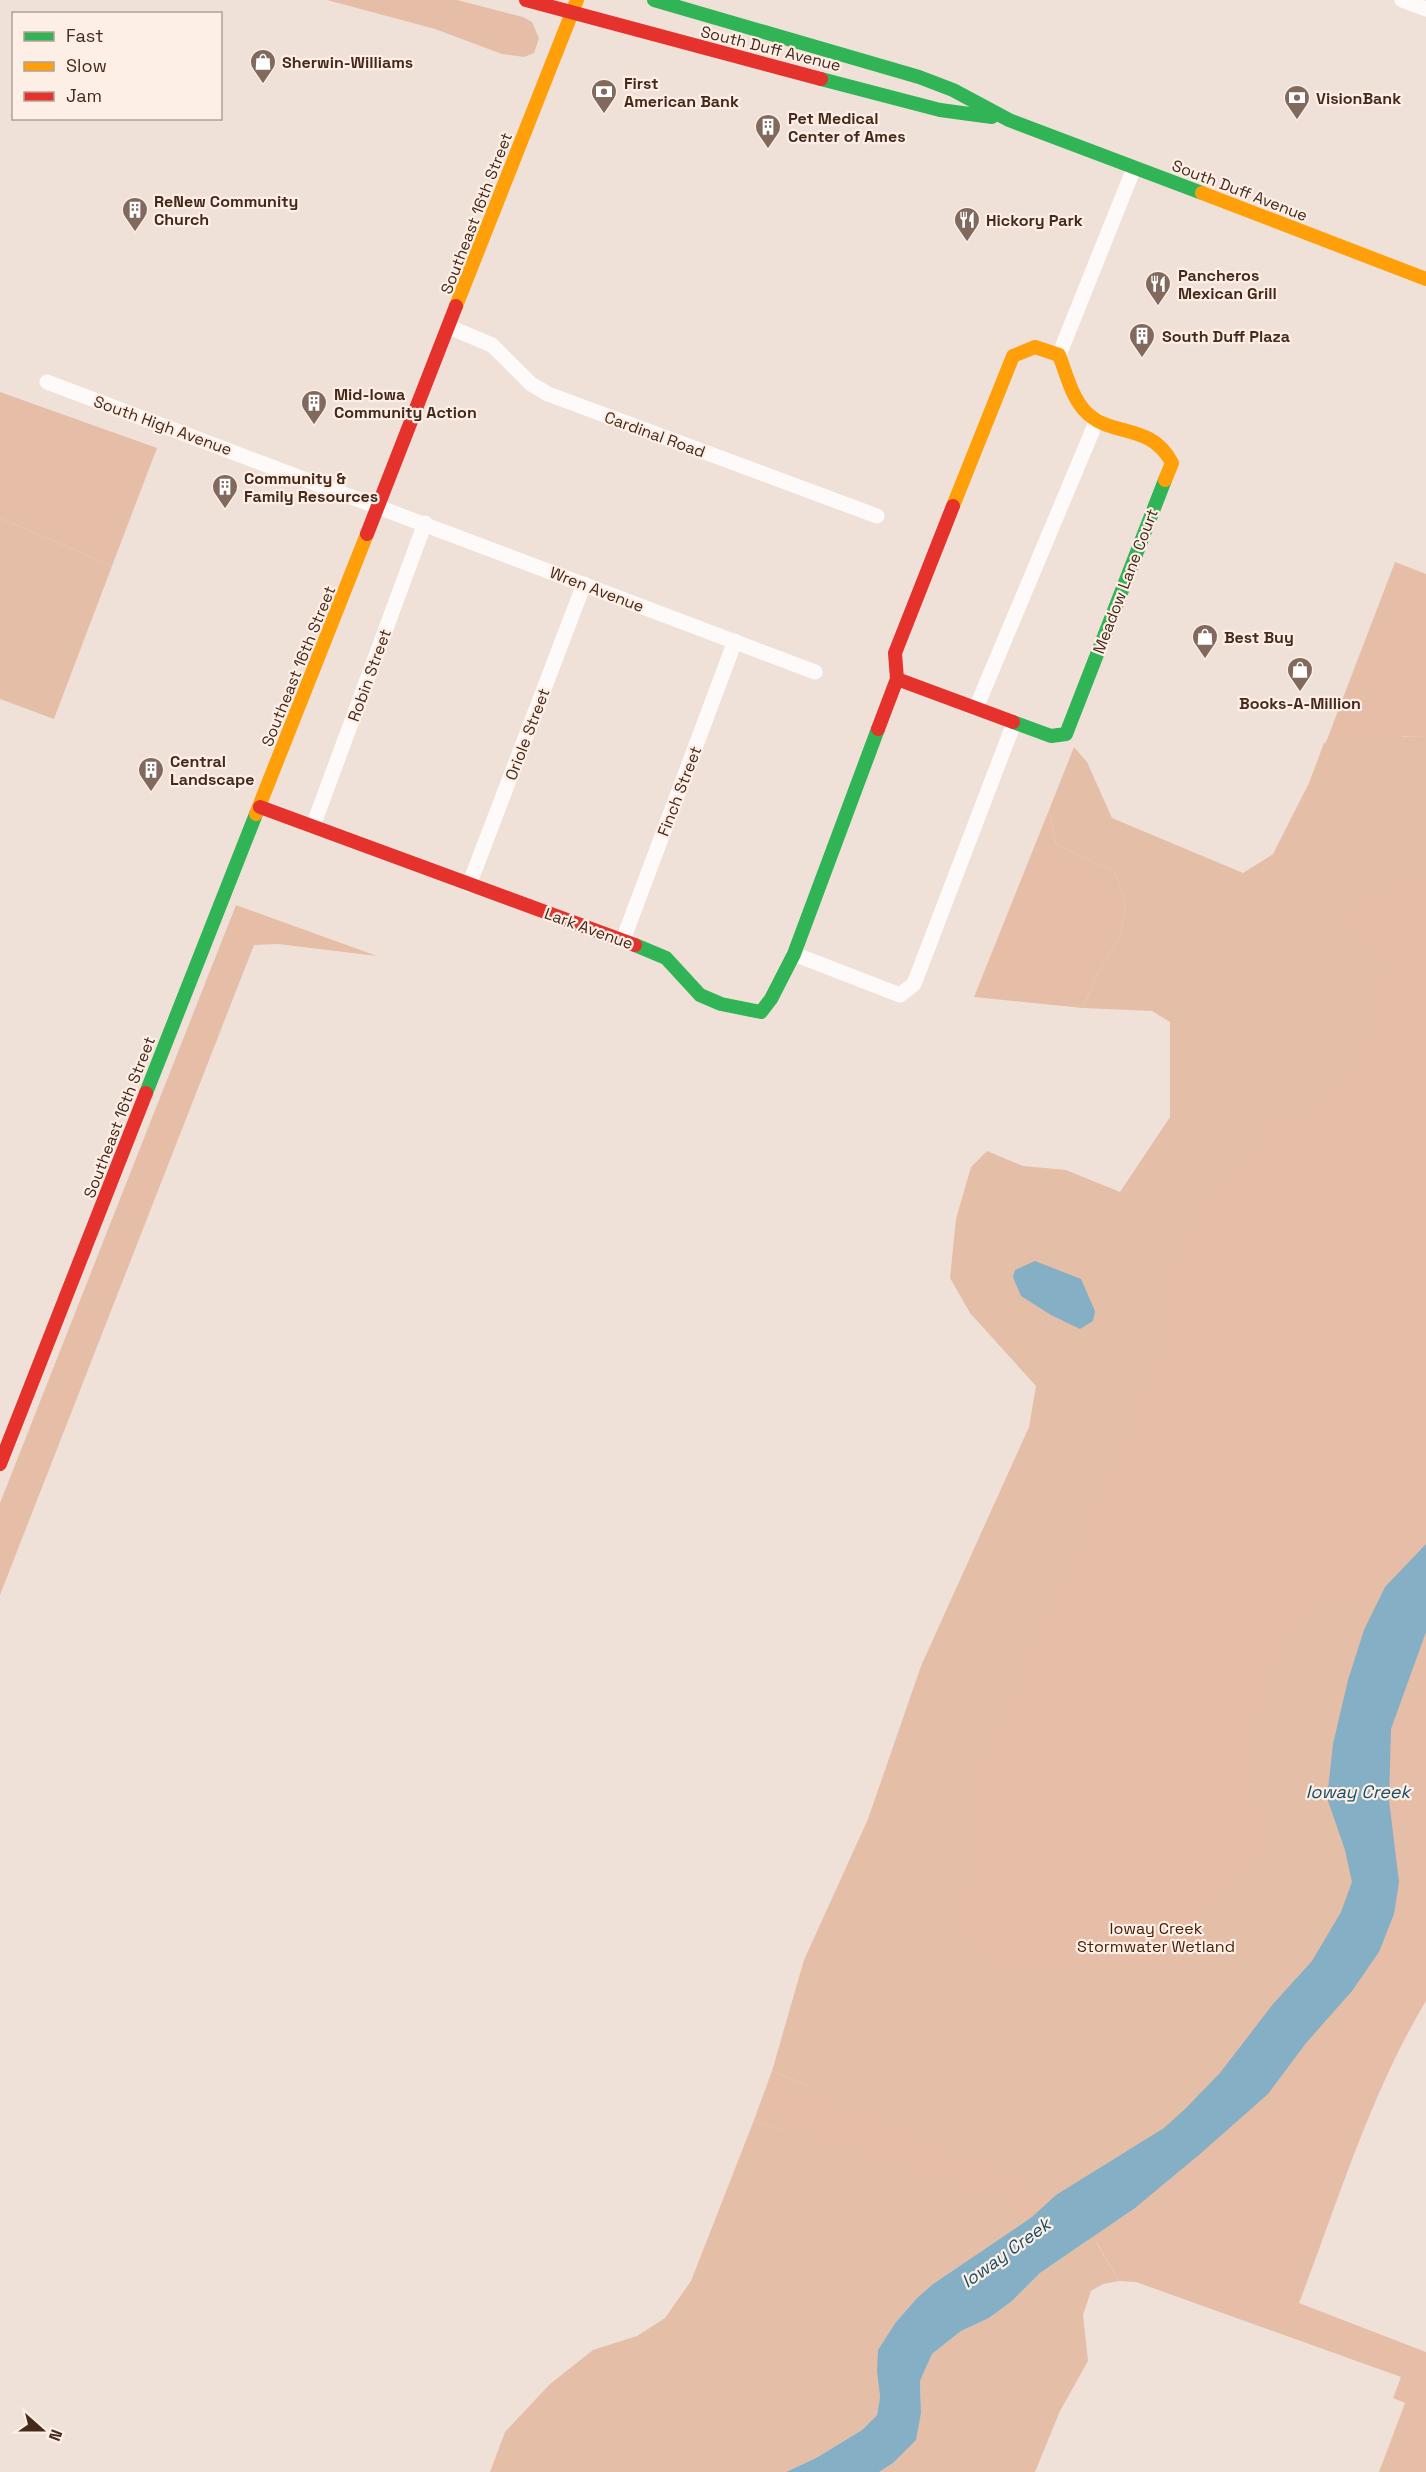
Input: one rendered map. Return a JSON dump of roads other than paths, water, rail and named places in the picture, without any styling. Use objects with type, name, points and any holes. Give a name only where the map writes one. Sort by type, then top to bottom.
[{"type":"main road","name":"South Duff Avenue","points":[[526,0],[574,6],[914,104],[1009,120]]},
{"type":"main road","name":"South Duff Avenue","points":[[654,0],[919,77],[953,90],[1009,120],[1426,279]]},
{"type":"main road","name":"Southeast 16th Street","points":[[0,1464],[574,6]]},
{"type":"main road","points":[[794,954],[897,679],[895,653],[1013,356],[1035,347],[1059,354],[1084,411],[1097,420]]},
{"type":"main road","name":"Meadow Lane Court","points":[[897,679],[1051,736],[1066,734],[1172,463],[1168,451],[1157,441],[1097,420]]},
{"type":"main road","name":"Lark Avenue","points":[[260,807],[623,940],[666,958],[700,995],[721,1004],[761,1012],[771,999],[794,954]]},
{"type":"street","points":[[1402,0],[1426,9]]},
{"type":"street","points":[[1059,354],[1134,168]]},
{"type":"street","name":"Cardinal Road","points":[[449,327],[492,345],[531,384],[548,394],[877,516]]},
{"type":"street","name":"South High Avenue","points":[[47,382],[379,506]]},
{"type":"street","points":[[976,708],[1097,420]]},
{"type":"street","name":"Wren Avenue","points":[[379,506],[816,672]]},
{"type":"street","name":"Robin Street","points":[[313,826],[425,523]]},
{"type":"street","name":"Oriole Street","points":[[469,885],[584,584]]},
{"type":"street","name":"Finch Street","points":[[623,940],[735,641]]},
{"type":"street","points":[[794,954],[900,995],[914,984],[1014,723]]},
{"type":"water","points":[[1035,1261],[1081,1279],[1095,1311],[1093,1321],[1080,1329],[1051,1315],[1021,1296],[1013,1277],[1015,1270]]},
{"type":"water","name":"Ioway Creek","points":[[1426,1544],[1426,1632],[1391,1729],[1389,1800],[1399,1882],[1394,1914],[1379,1952],[1352,1991],[1306,2043],[1268,2094],[1135,2208],[1040,2273],[1012,2301],[989,2318],[961,2331],[932,2354],[920,2381],[921,2413],[916,2440],[893,2463],[879,2472],[786,2472],[816,2458],[862,2430],[877,2415],[880,2397],[877,2372],[878,2350],[896,2322],[917,2298],[933,2284],[1032,2217],[1056,2195],[1164,2128],[1220,2073],[1273,2004],[1312,1961],[1341,1912],[1352,1882],[1345,1850],[1327,1798],[1333,1744],[1348,1680],[1364,1630],[1385,1587]]},
{"type":"place","name":"Sherwin-Williams","points":[[263,85]]},
{"type":"place","name":"First American Bank","points":[[604,115]]},
{"type":"place","name":"VisionBank","points":[[1297,121]]},
{"type":"place","name":"Pet Medical Center of Ames","points":[[768,150]]},
{"type":"place","name":"ReNew Community Church","points":[[135,233]]},
{"type":"place","name":"Hickory Park","points":[[967,243]]},
{"type":"place","name":"Pancheros Mexican Grill","points":[[1158,307]]},
{"type":"place","name":"South Duff Plaza","points":[[1142,359]]},
{"type":"place","name":"Mid-Iowa Community Action","points":[[314,426]]},
{"type":"place","name":"Community & Family Resources","points":[[225,510]]},
{"type":"place","name":"Best Buy","points":[[1205,660]]},
{"type":"place","name":"Books-A-Million","points":[[1300,693]]},
{"type":"place","name":"Central Landscape","points":[[151,793]]},
{"type":"park label","name":"Ioway Creek Stormwater Wetland","points":[[1156,1937]]}]
